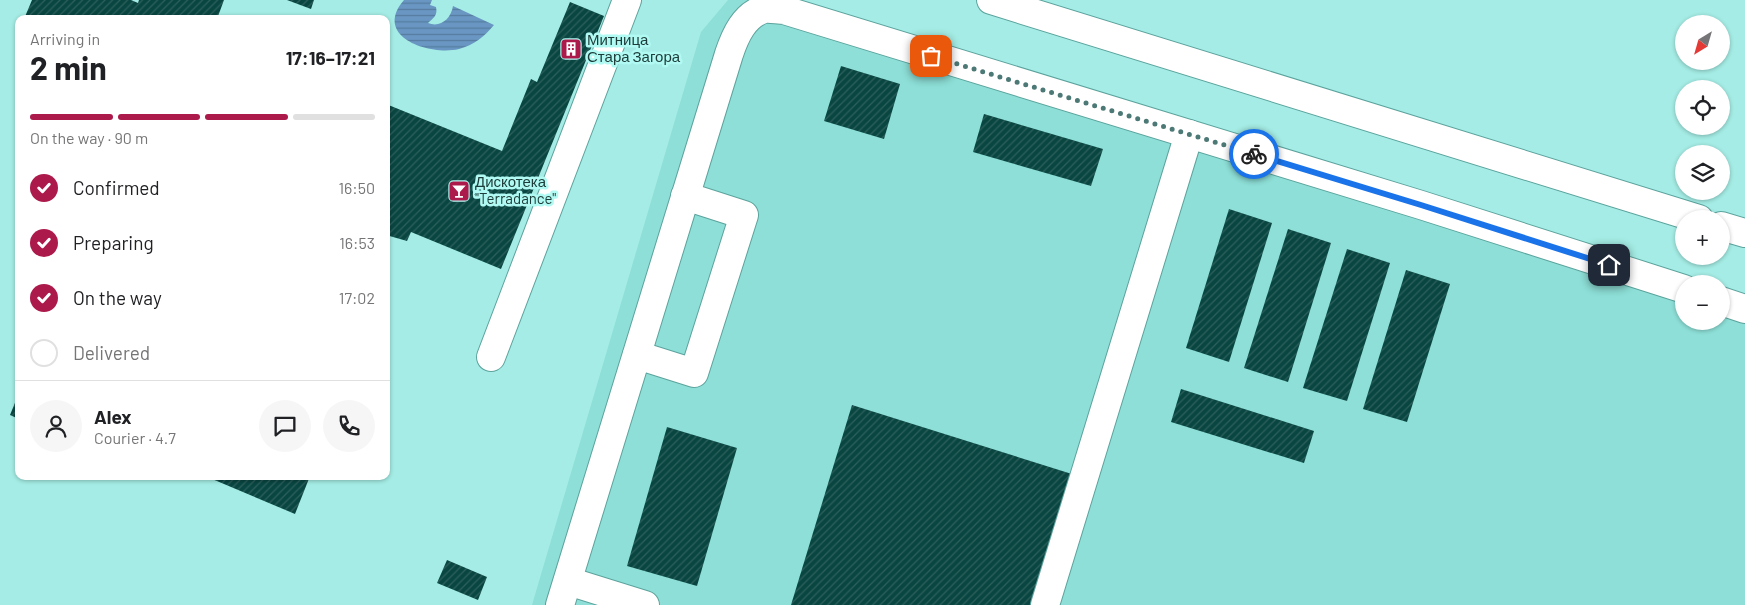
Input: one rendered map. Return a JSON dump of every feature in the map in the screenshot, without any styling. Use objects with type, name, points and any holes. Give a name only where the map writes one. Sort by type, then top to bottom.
[{"type":"street","points":[[491,357],[628,0]]},
{"type":"street","points":[[991,0],[1675,212]]},
{"type":"street","points":[[645,605],[564,593],[734,38],[752,14],[766,8],[784,10],[1421,205],[1675,286]]},
{"type":"street","points":[[1045,605],[1189,134]]},
{"type":"street","points":[[637,355],[694,373],[744,215],[685,196]]},
{"type":"street","points":[[1730,229],[1745,233]]},
{"type":"street","points":[[1730,304],[1745,309]]},
{"type":"shaded area","points":[[728,0],[749,0],[1402,188],[1675,277],[1675,330],[1730,330],[1730,295],[1745,300],[1745,605],[532,605],[701,32]]},
{"type":"water","points":[[404,0],[432,0],[430,5],[436,7],[436,13],[435,17],[428,23],[437,24],[444,21],[450,15],[453,6],[494,25],[478,40],[469,45],[459,49],[434,50],[409,41],[400,34],[395,24],[396,13]]},
{"type":"building","points":[[32,0],[131,0],[138,3],[139,0],[224,0],[218,15],[26,15]]},
{"type":"building","points":[[287,0],[314,0],[311,9]]},
{"type":"building","name":"Дискотека \"Terradance\"","points":[[570,2],[604,16],[501,269],[411,232],[407,241],[390,236],[390,106],[502,151],[531,79],[537,82]]},
{"type":"building","points":[[841,66],[900,84],[884,139],[824,121]]},
{"type":"building","points":[[984,114],[1103,149],[1091,186],[973,152]]},
{"type":"building","points":[[1229,209],[1272,223],[1229,362],[1186,348]]},
{"type":"building","points":[[1288,229],[1331,243],[1288,382],[1244,368]]},
{"type":"building","points":[[1347,249],[1390,263],[1347,401],[1303,388]]},
{"type":"building","points":[[1406,270],[1450,284],[1407,422],[1363,409]]},
{"type":"building","points":[[1181,389],[1314,431],[1304,463],[1171,422]]},
{"type":"building","points":[[15,403],[15,417],[10,415]]},
{"type":"building","points":[[852,405],[1075,475],[1035,605],[791,605]]},
{"type":"building","points":[[667,427],[737,448],[697,586],[627,566]]},
{"type":"building","points":[[214,480],[308,480],[295,514]]},
{"type":"building","points":[[447,560],[487,577],[478,600],[437,583]]},
{"type":"way so far","points":[[931,56],[1254,154]]},
{"type":"place","name":"Митница Стара Загора","points":[[571,49]]},
{"type":"place","name":"Дискотека \"Terradance\"","points":[[459,191]]},
{"type":"route","points":[[1254,154],[1609,265]]}]
